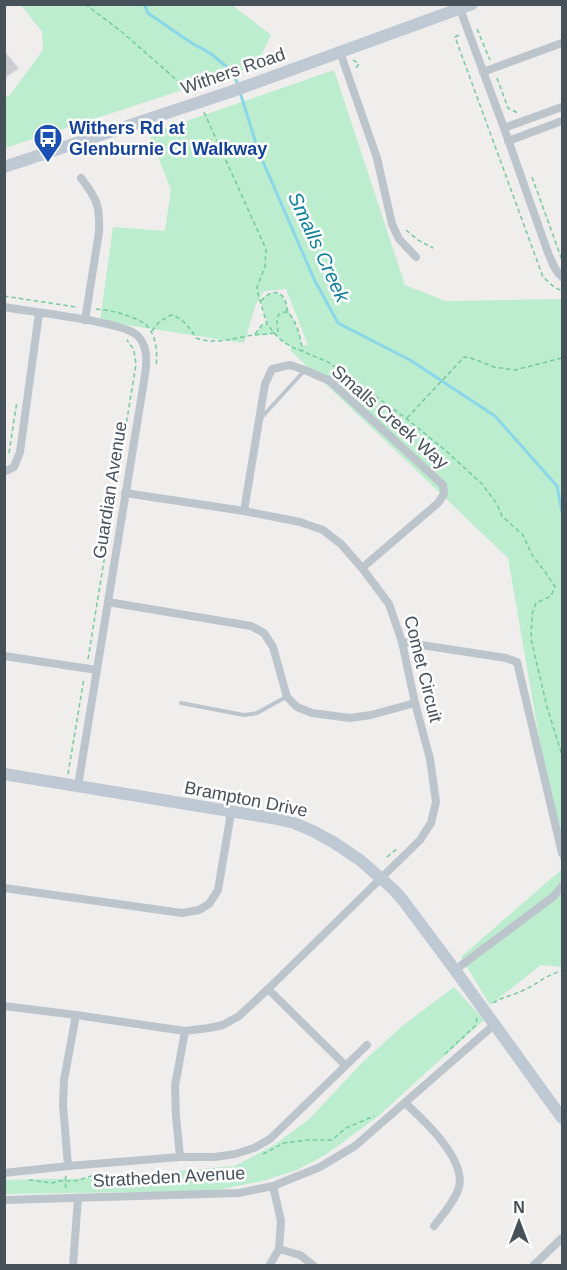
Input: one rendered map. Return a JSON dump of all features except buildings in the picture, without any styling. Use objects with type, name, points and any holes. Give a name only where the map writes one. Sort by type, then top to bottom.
[{"type":"street","name":"Withers Road","points":[[4,167],[230,92],[472,4]]},
{"type":"street","points":[[460,9],[547,250],[555,269],[562,277]]},
{"type":"street","points":[[483,72],[562,43]]},
{"type":"street","points":[[340,52],[377,158],[392,224],[399,239],[416,257]]},
{"type":"street","points":[[504,128],[562,107]]},
{"type":"street","points":[[508,141],[562,121]]},
{"type":"street","points":[[81,178],[98,204],[100,217],[85,320]]},
{"type":"street","points":[[4,307],[85,320],[127,330],[142,342]]},
{"type":"street","points":[[4,472],[14,467],[20,452],[39,313]]},
{"type":"street","name":"Guardian Avenue","points":[[71,785],[97,670],[145,375],[146,351],[142,342]]},
{"type":"street","name":"Smalls Creek Way","points":[[244,511],[265,384],[272,369],[290,365],[330,381],[443,485],[444,494],[438,503],[363,568]]},
{"type":"street","name":"Comet Circuit","points":[[4,1006],[185,1031],[223,1025],[239,1016],[268,989],[420,840],[431,823],[436,802],[430,759],[402,642],[389,604],[363,568],[340,544],[323,530],[300,522],[125,493]]},
{"type":"street","points":[[108,602],[250,626],[264,633],[273,647],[287,697],[297,707],[312,712],[350,718],[415,703]]},
{"type":"street","points":[[402,642],[506,658],[517,662],[562,853]]},
{"type":"street","points":[[4,656],[97,670]]},
{"type":"street","name":"Brampton Drive","points":[[4,774],[294,823],[313,831],[360,860],[402,899],[562,1118]]},
{"type":"street","points":[[4,888],[182,913],[199,910],[209,904],[218,890],[231,813]]},
{"type":"street","points":[[455,970],[554,897],[562,885]]},
{"type":"street","points":[[268,989],[345,1065]]},
{"type":"street","points":[[68,1166],[63,1105],[64,1080],[76,1015]]},
{"type":"street","name":"Stratheden Avenue","points":[[4,1200],[239,1193],[273,1186],[320,1167],[355,1146],[495,1024]]},
{"type":"street","points":[[180,1157],[176,1086],[185,1031]]},
{"type":"street","points":[[4,1173],[180,1157],[215,1157],[254,1148],[270,1139],[367,1045]]},
{"type":"street","points":[[405,1103],[424,1120],[449,1152],[459,1170],[459,1185],[454,1198],[434,1226]]},
{"type":"street","points":[[269,1266],[279,1249],[280,1221],[273,1186]]},
{"type":"street","points":[[73,1266],[78,1198]]},
{"type":"street","points":[[533,1266],[562,1238]]},
{"type":"street","points":[[279,1249],[300,1254],[314,1266]]},
{"type":"lane","points":[[259,420],[305,370]]},
{"type":"lane","points":[[181,703],[244,715],[257,713],[287,697]]},
{"type":"path","points":[[85,4],[195,94]]},
{"type":"path","points":[[468,32],[455,37],[543,277],[554,288],[562,291]]},
{"type":"path","points":[[204,111],[266,249],[266,267],[257,287],[267,322],[275,334],[282,341],[328,362],[407,418],[445,450],[482,484],[497,504],[502,516],[523,535],[532,555],[555,587],[551,596],[536,603],[532,614],[531,639],[562,755]]},
{"type":"path","points":[[530,173],[562,260]]},
{"type":"path","points":[[260,302],[274,292],[283,296],[287,312],[299,332],[303,352]]},
{"type":"path","points":[[4,296],[120,314],[144,323],[151,332],[156,345],[155,369]]},
{"type":"path","points":[[275,334],[278,331],[278,316],[287,312]]},
{"type":"path","points":[[142,342],[159,322],[171,315],[179,317],[196,338],[204,341],[275,334]]},
{"type":"path","points":[[254,335],[267,322]]},
{"type":"path","points":[[71,785],[69,772],[136,364],[134,350],[124,337]]},
{"type":"path","points":[[407,418],[464,357],[494,367],[515,370],[562,358]]},
{"type":"path","points":[[387,857],[400,846]]},
{"type":"path","points":[[68,1166],[65,1180],[68,1198]]},
{"type":"green space","points":[[21,5],[232,5],[271,35],[256,66],[5,148],[5,97],[10,95],[43,50],[42,32]]},
{"type":"green space","points":[[334,70],[405,285],[445,301],[562,299],[562,869],[508,558],[289,349],[293,348],[275,334],[254,335],[267,322],[261,302],[264,297],[275,292],[283,296],[302,346],[308,345],[286,289],[264,291],[256,304],[244,343],[100,321],[113,227],[165,231],[171,190],[149,134]]},
{"type":"green space","points":[[562,869],[562,967],[541,965],[490,1005],[461,957]]},
{"type":"green space","points":[[454,987],[484,1020],[376,1118],[325,1155],[297,1170],[263,1181],[212,1191],[5,1194],[4,1180],[98,1178],[235,1166],[274,1145],[308,1120],[362,1063],[401,1027]]},
{"type":"waterway","name":"Smalls Creek","points":[[144,4],[148,13],[210,53],[233,72],[238,85]]},
{"type":"waterway","name":"Smalls Creek","points":[[240,92],[258,150],[314,279],[338,323],[410,360],[495,416],[557,486],[562,512]]},
{"type":"place","name":"Withers Rd at Glenburnie Cl Walkway","points":[[48,164]]}]
